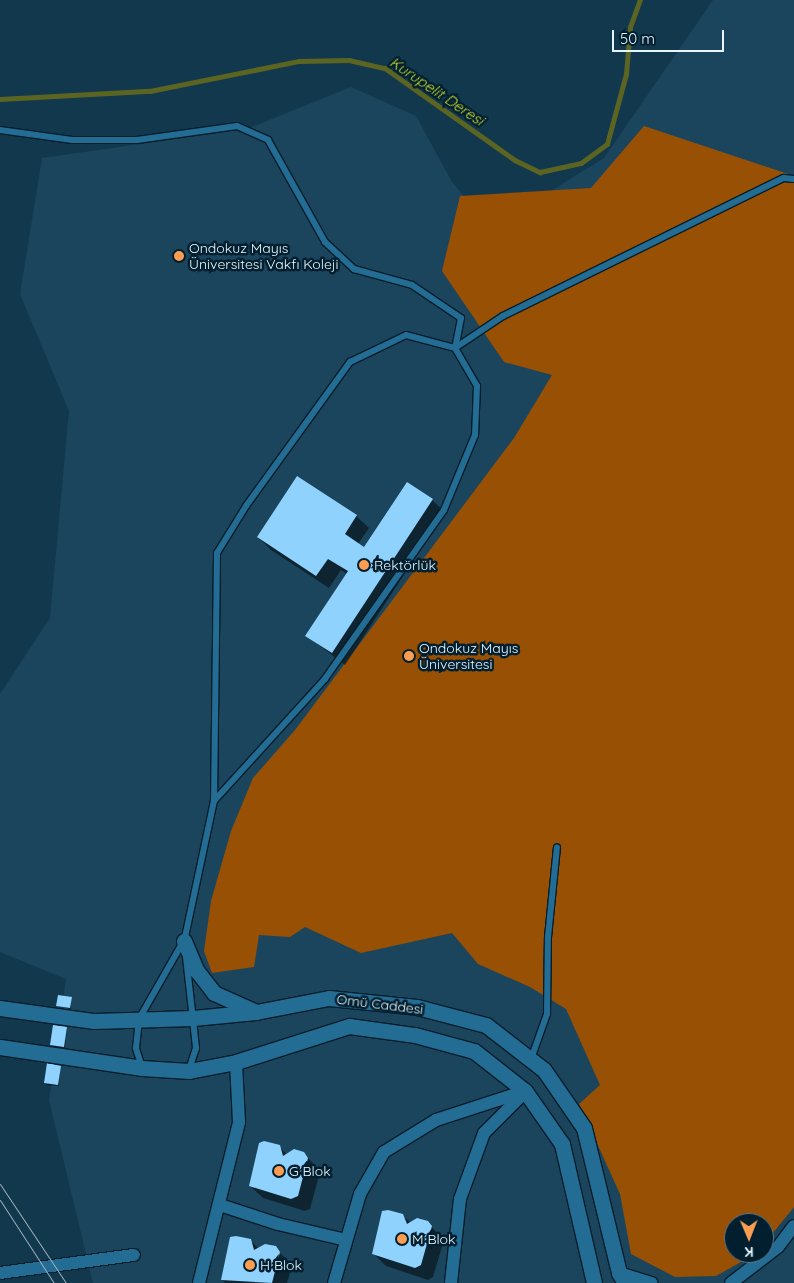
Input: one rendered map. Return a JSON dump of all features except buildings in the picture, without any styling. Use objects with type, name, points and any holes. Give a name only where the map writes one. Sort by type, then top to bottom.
[{"type":"street","points":[[184,941],[197,971],[214,993],[256,1012]]},
{"type":"street","name":"Omü Caddesi","points":[[0,1008],[69,1020],[193,1018],[256,1012],[329,998],[417,1006],[486,1025],[544,1070],[584,1128],[622,1278]]},
{"type":"street","name":"Omü Caddesi","points":[[0,1047],[142,1068],[189,1070],[236,1062],[349,1026],[415,1035],[474,1051],[526,1091],[562,1144],[594,1283]]},
{"type":"street","points":[[199,1283],[220,1205],[238,1122],[236,1062]]},
{"type":"street","points":[[332,1281],[360,1194],[384,1152],[436,1120],[526,1091]]},
{"type":"street","points":[[451,1283],[460,1199],[484,1133],[526,1091]]},
{"type":"street","points":[[220,1205],[278,1224],[346,1240]]},
{"type":"street","points":[[731,1283],[778,1247],[794,1226]]},
{"type":"street","points":[[0,1273],[134,1255]]},
{"type":"street","points":[[622,1278],[652,1283]]},
{"type":"lane","points":[[0,130],[72,140],[137,140],[237,126],[268,140],[325,242],[354,269],[412,285],[461,318],[455,348],[477,386],[475,436],[444,510],[325,678],[214,801]]},
{"type":"lane","points":[[142,1068],[136,1048],[139,1019],[184,941],[214,801],[217,553],[246,506],[350,362],[406,335],[455,348],[503,316],[784,178],[794,179]]},
{"type":"lane","points":[[531,1060],[547,1014],[548,937],[557,847]]},
{"type":"lane","points":[[184,941],[196,1048],[189,1070]]},
{"type":"shaded area","name":"Ondokuz Mayıs Üniversitesi","points":[[713,0],[794,0],[794,1283],[93,1283],[49,1100],[66,979],[0,952],[0,694],[50,618],[69,411],[20,294],[42,158],[247,129],[351,87],[416,116],[452,182],[491,228],[604,158]]},
{"type":"shaded area","points":[[644,126],[794,176],[794,1207],[774,1232],[774,1213],[724,1213],[724,1263],[739,1263],[716,1276],[675,1277],[631,1254],[620,1194],[579,1104],[600,1085],[566,1009],[530,987],[478,964],[452,933],[361,953],[305,927],[290,937],[259,935],[254,967],[212,973],[204,951],[211,901],[231,831],[253,778],[295,730],[514,438],[552,375],[504,362],[442,271],[460,196],[591,188]]},
{"type":"waterway","name":"Kurupelit Deresi","points":[[0,99],[150,91],[299,61],[349,60],[385,68],[515,160],[540,172],[581,163],[607,144],[626,74],[630,27],[640,0]]},
{"type":"tram line","points":[[0,1184],[66,1283]]},
{"type":"tram line","points":[[0,1200],[54,1283]]},
{"type":"place","name":"Ondokuz Mayıs Üniversitesi Vakfı Koleji","points":[[179,256]]},
{"type":"place","name":"Rektörlük","points":[[364,565]]},
{"type":"place","name":"Ondokuz Mayıs Üniversitesi","points":[[409,656]]},
{"type":"place","name":"G Blok","points":[[279,1171]]},
{"type":"place","name":"M Blok","points":[[402,1239]]},
{"type":"place","name":"H Blok","points":[[250,1265]]}]
